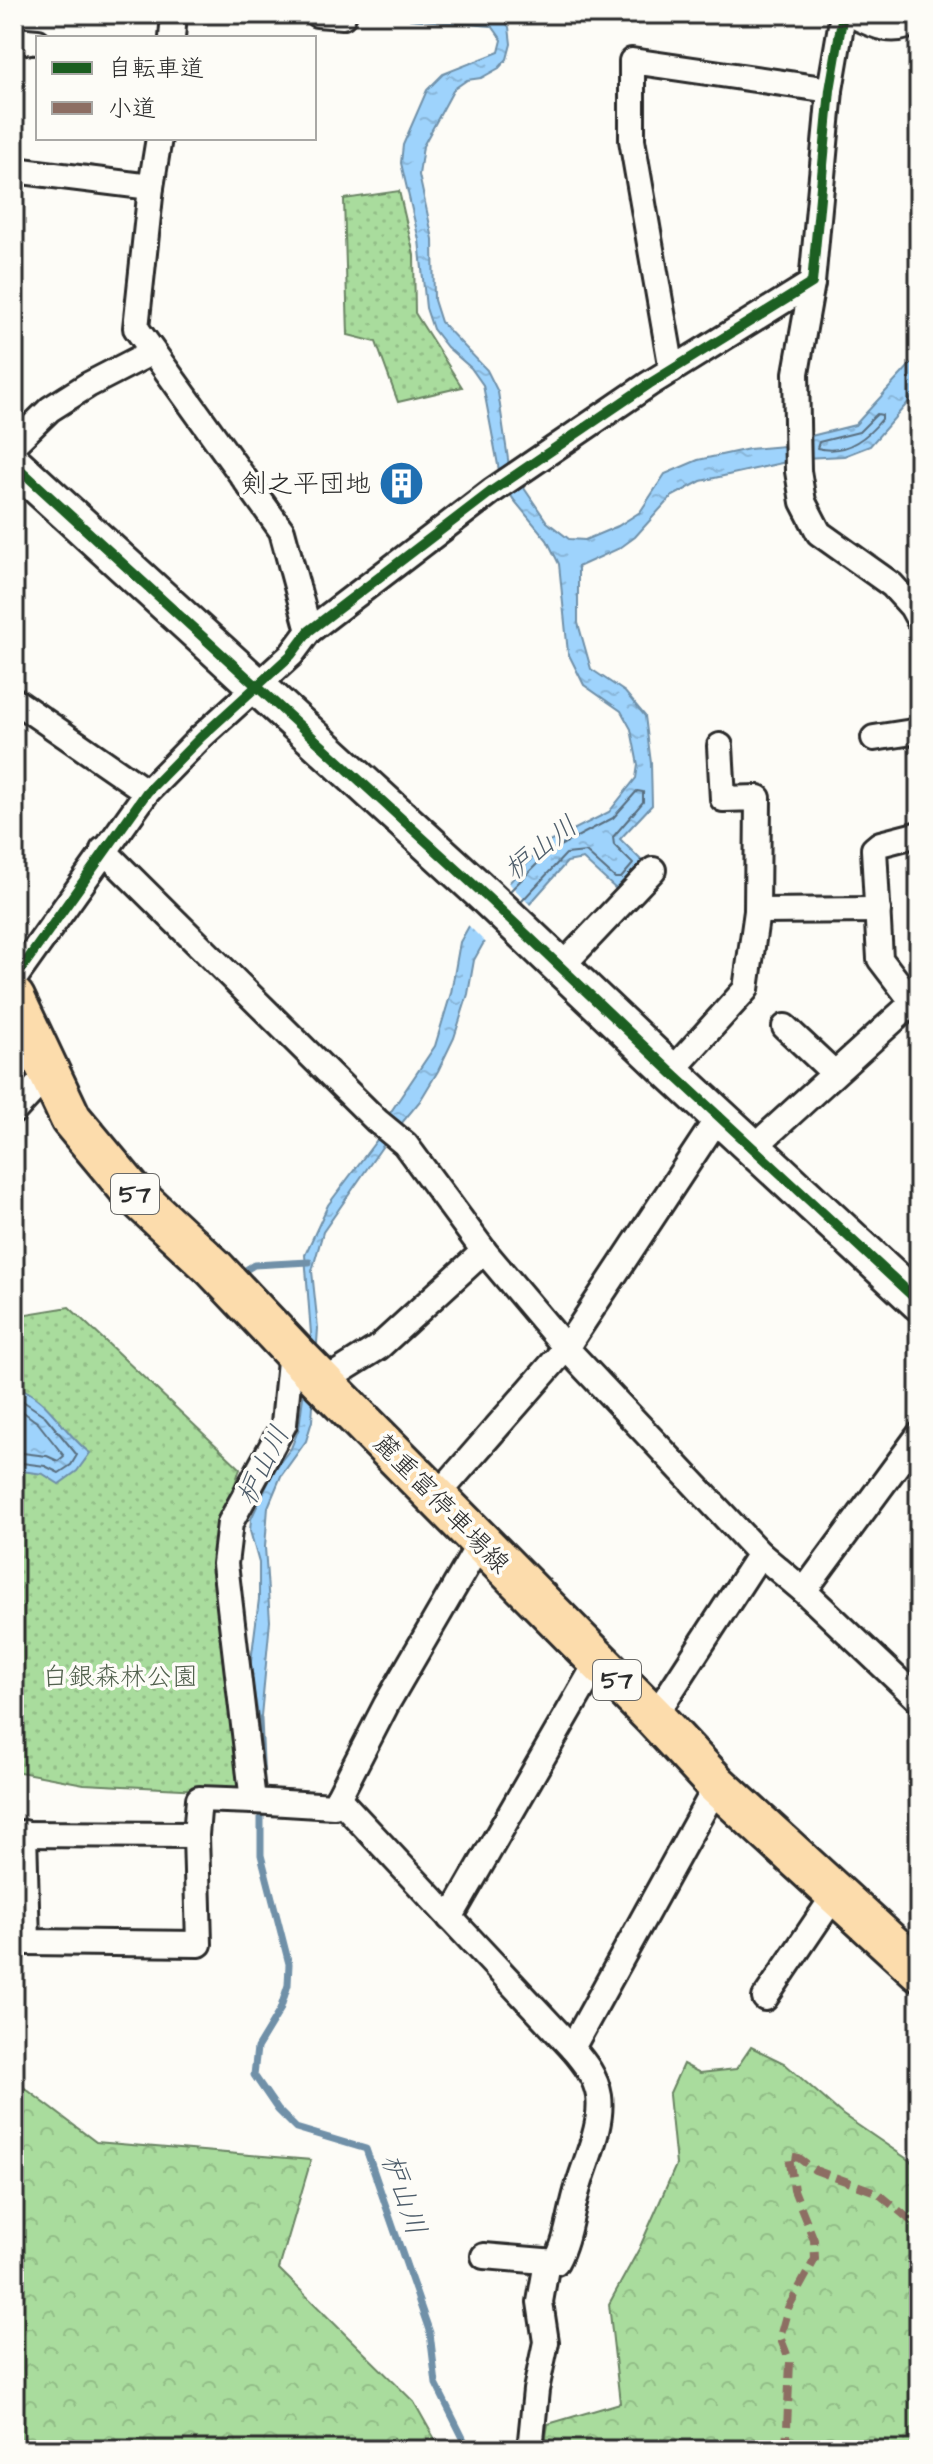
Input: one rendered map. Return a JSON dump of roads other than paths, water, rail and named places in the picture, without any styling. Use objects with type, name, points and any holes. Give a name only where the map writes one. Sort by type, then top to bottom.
[{"type":"main road","name":"麓重富停車場線","points":[[14,998],[71,1119],[131,1191],[213,1267],[304,1364],[654,1717],[717,1785],[919,1970]]},
{"type":"street","points":[[172,36],[174,14]]},
{"type":"street","points":[[317,14],[343,16]]},
{"type":"street","points":[[843,14],[830,90],[812,283],[796,373],[798,466],[803,502],[819,533],[892,585],[919,620]]},
{"type":"street","points":[[851,14],[877,27],[908,28],[919,19]]},
{"type":"street","points":[[14,40],[36,42]]},
{"type":"street","points":[[672,370],[632,140],[632,61],[830,90]]},
{"type":"street","points":[[159,140],[136,328],[282,531],[309,631]]},
{"type":"street","points":[[14,170],[151,187]]},
{"type":"street","points":[[14,979],[147,792],[291,655],[309,631],[523,469],[672,370],[812,283]]},
{"type":"street","points":[[14,444],[50,409],[88,385],[152,352]]},
{"type":"street","points":[[14,464],[487,897],[919,1302]]},
{"type":"street","points":[[14,700],[147,792]]},
{"type":"street","points":[[874,738],[919,731]]},
{"type":"street","points":[[671,1072],[746,989],[757,911],[758,798],[723,799],[720,746]]},
{"type":"street","points":[[753,1148],[915,999],[880,959],[874,849],[880,844],[919,834]]},
{"type":"street","points":[[103,850],[377,1121],[401,1140],[484,1251],[566,1348],[760,1554],[804,1591],[919,1700]]},
{"type":"street","points":[[560,968],[653,870]]},
{"type":"street","points":[[757,911],[878,910]]},
{"type":"street","points":[[785,1027],[833,1072]]},
{"type":"street","points":[[14,1111],[50,1072]]},
{"type":"street","points":[[436,1497],[566,1348],[719,1116]]},
{"type":"street","points":[[262,1802],[225,1564],[230,1523],[284,1424],[304,1364],[379,1347],[484,1251]]},
{"type":"street","points":[[804,1591],[919,1435]]},
{"type":"street","points":[[196,1835],[19,1834],[20,1942],[199,1944],[196,1835],[199,1799],[334,1806],[386,1705],[480,1543]]},
{"type":"street","points":[[654,1717],[760,1554]]},
{"type":"street","points":[[450,1918],[598,1661]]},
{"type":"street","points":[[572,2048],[717,1785]]},
{"type":"street","points":[[338,1798],[572,2048],[590,2071],[599,2093],[600,2116],[563,2250],[556,2262],[484,2256]]},
{"type":"street","points":[[765,1998],[836,1893]]},
{"type":"street","points":[[530,2450],[536,2390],[546,2342],[540,2302],[547,2262]]},
{"type":"water","points":[[405,14],[500,14],[509,27],[511,44],[507,59],[499,68],[481,78],[467,80],[454,89],[423,146],[419,175],[433,239],[434,300],[441,322],[487,370],[498,392],[509,466],[547,522],[569,539],[585,540],[618,526],[640,512],[665,474],[698,460],[749,449],[784,446],[855,425],[919,355],[919,390],[870,446],[844,456],[804,458],[701,481],[671,497],[635,537],[620,548],[578,567],[578,623],[591,669],[625,692],[645,716],[652,805],[620,839],[646,865],[618,891],[583,859],[567,862],[528,906],[483,944],[474,960],[468,994],[454,1038],[438,1071],[420,1101],[382,1147],[323,1232],[312,1271],[318,1328],[312,1421],[306,1441],[281,1476],[268,1507],[265,1547],[270,1621],[260,1727],[250,1669],[259,1599],[259,1563],[250,1531],[251,1519],[274,1470],[291,1448],[299,1428],[311,1334],[305,1255],[328,1205],[379,1137],[388,1116],[435,1046],[451,993],[460,942],[469,926],[545,844],[609,812],[636,778],[638,765],[631,729],[621,711],[584,685],[568,653],[559,564],[547,540],[513,499],[500,476],[483,385],[433,329],[426,308],[419,240],[401,163],[403,145],[427,90],[443,74],[499,52],[502,40],[492,26],[410,19]]},
{"type":"water","points":[[14,1386],[46,1406],[90,1453],[77,1471],[59,1484],[43,1474],[14,1470]]},
{"type":"waterway","points":[[244,1271],[254,1265],[309,1262]]},
{"type":"waterway","name":"枦山川","points":[[259,1719],[262,1782]]},
{"type":"waterway","name":"枦山川","points":[[261,1807],[261,1855],[289,1964],[288,1985],[280,2010],[257,2048],[254,2075],[278,2110],[296,2128],[366,2149],[430,2333],[436,2384],[469,2450]]},
{"type":"place","name":"剣之平団地","points":[[402,483]]},
{"type":"park label","name":"白銀森林公園","points":[[120,1676]]}]
